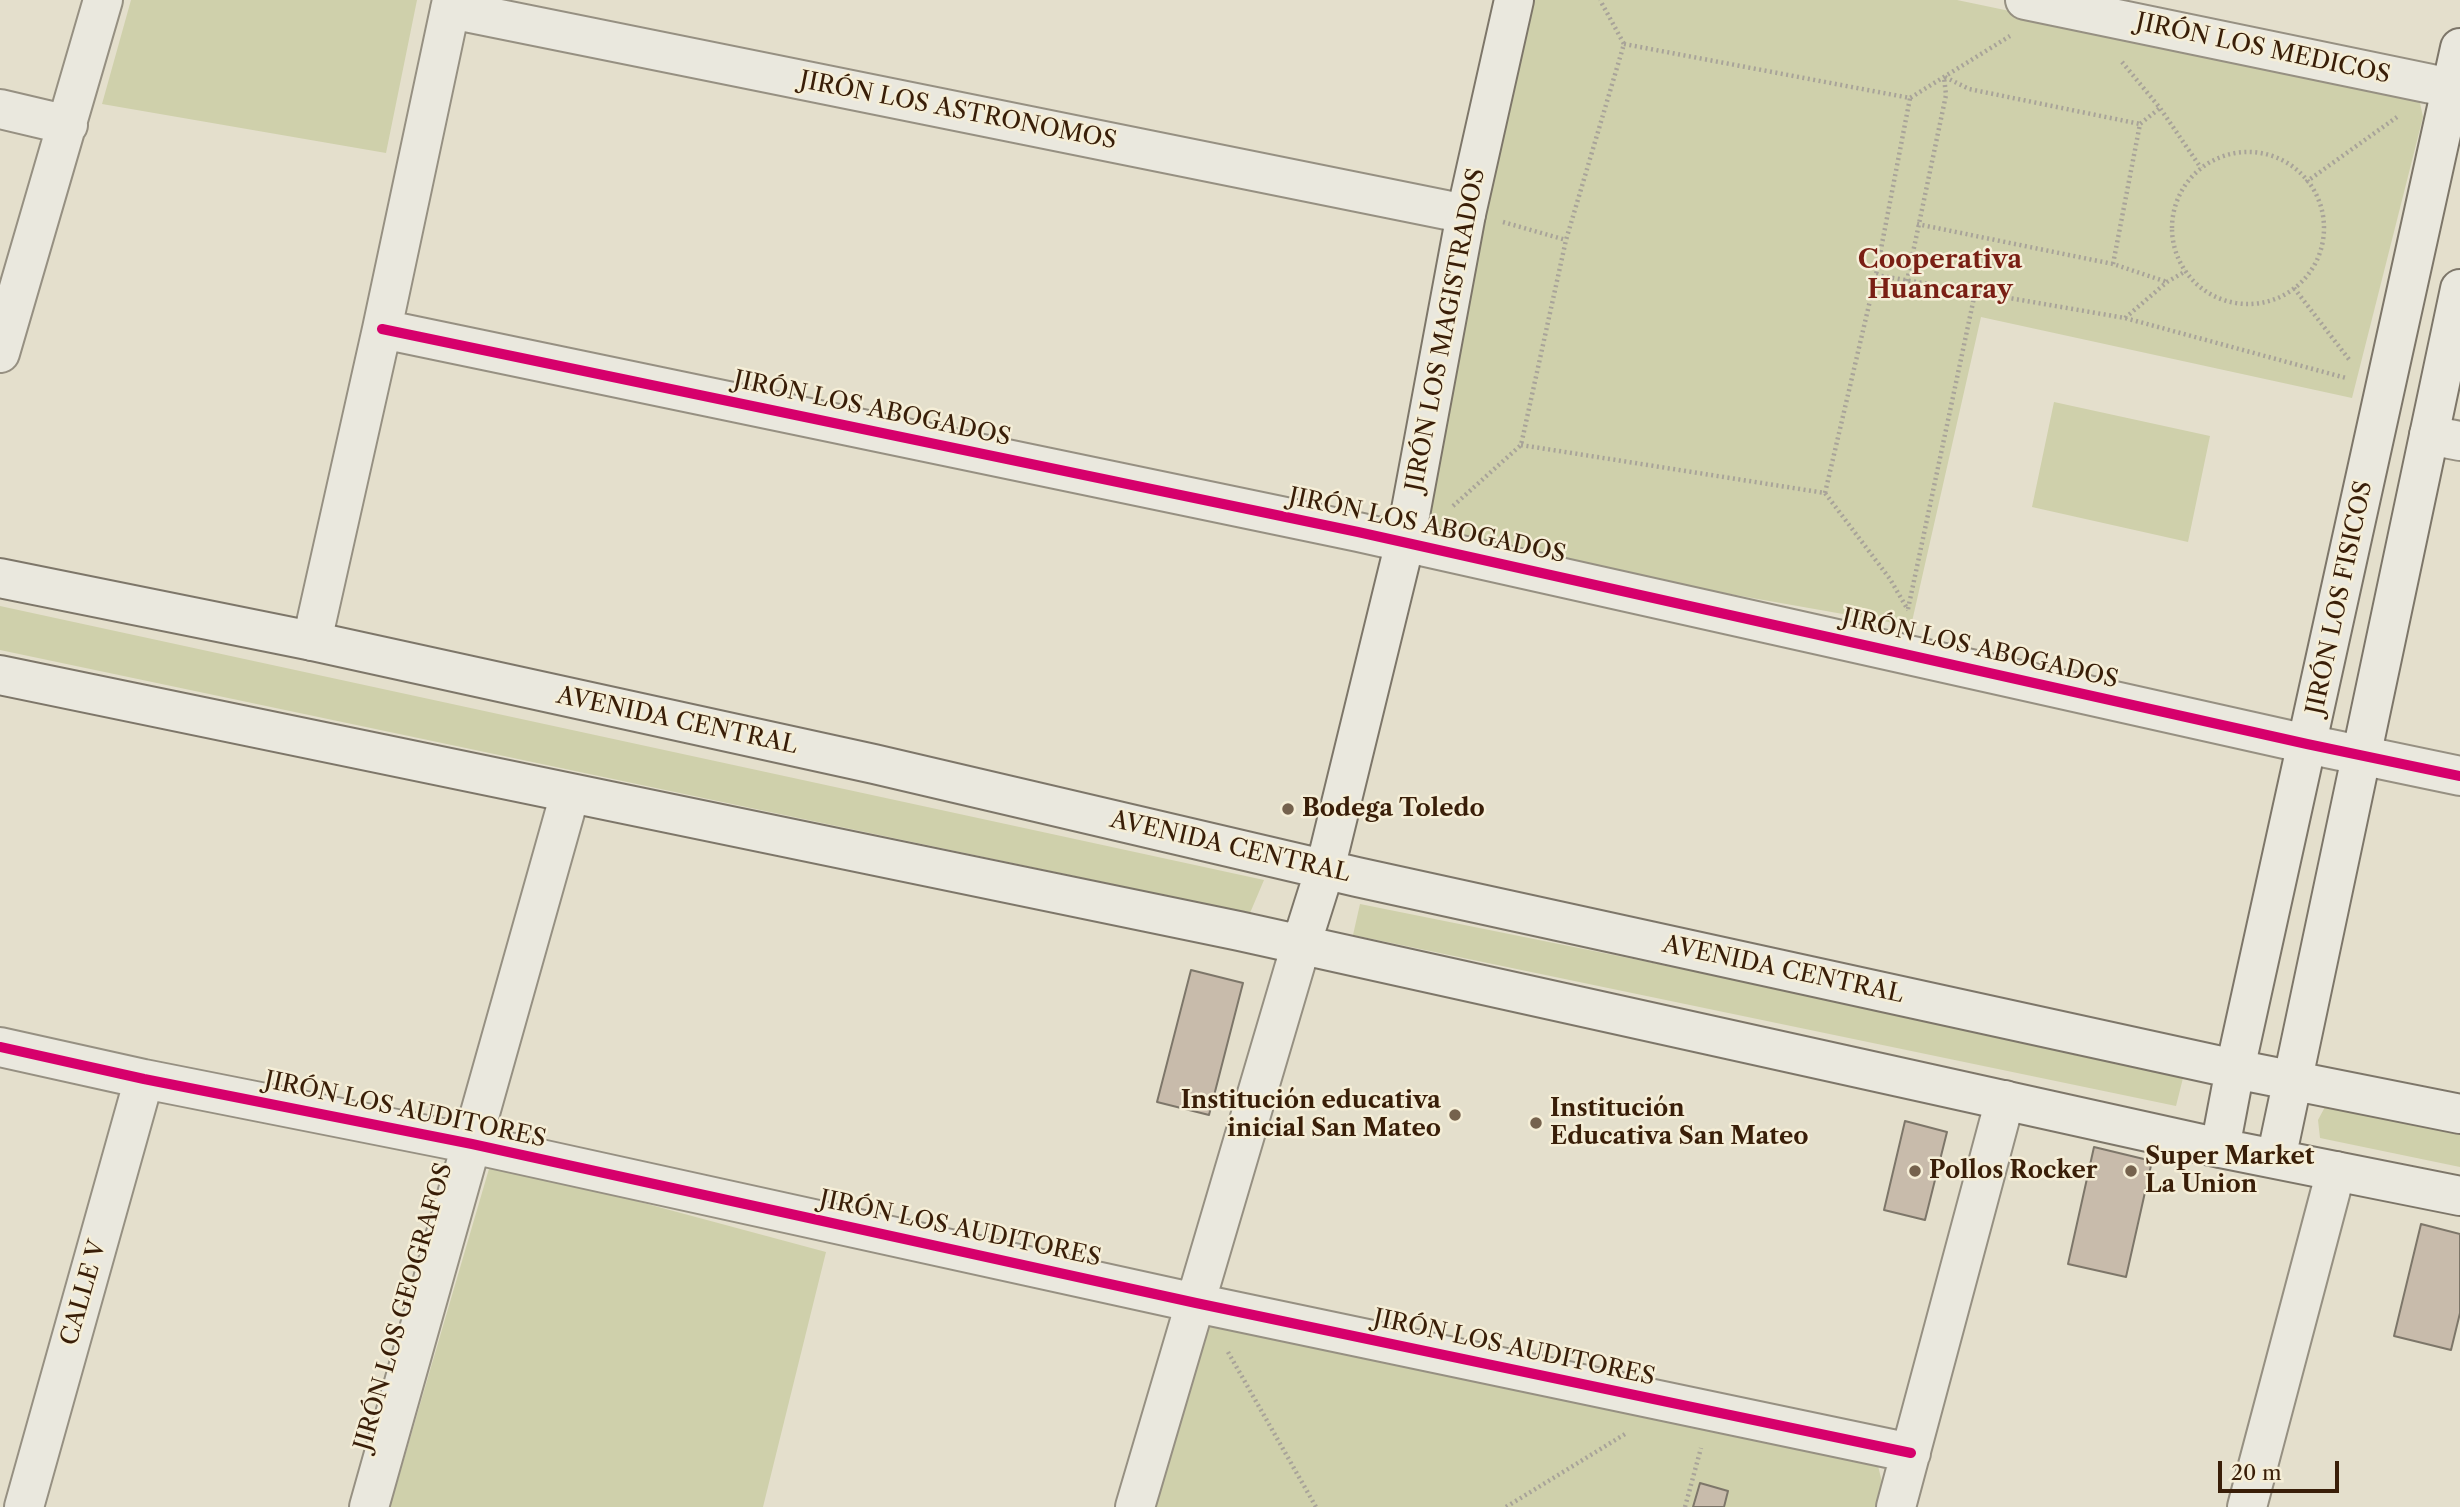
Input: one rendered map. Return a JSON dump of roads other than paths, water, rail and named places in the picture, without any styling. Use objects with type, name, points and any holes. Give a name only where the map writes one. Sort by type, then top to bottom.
[{"type":"street","points":[[1,349],[103,0]]},
{"type":"street","name":"JIRÓN LOS MAGISTRADOS","points":[[1135,1507],[1325,869],[1484,218],[1514,0]]},
{"type":"street","points":[[312,641],[451,4]]},
{"type":"street","name":"JIRÓN LOS ASTRONOMOS","points":[[451,4],[1484,218]]},
{"type":"street","name":"JIRÓN LOS MEDICOS","points":[[2022,15],[2456,89]]},
{"type":"street","name":"JIRÓN LOS FISICOS","points":[[2220,1148],[2307,744],[2456,89],[2460,48]]},
{"type":"street","points":[[0,109],[68,125]]},
{"type":"street","points":[[2276,1158],[2362,755],[2444,438],[2460,289]]},
{"type":"street","name":"JIRÓN LOS ABOGADOS","points":[[382,329],[1405,542],[2460,776]]},
{"type":"street","name":"AVENIDA CENTRAL","points":[[0,578],[312,641],[873,764],[1325,869],[2235,1069],[2460,1114]]},
{"type":"street","points":[[0,675],[1301,945],[2220,1148],[2460,1196]]},
{"type":"street","name":"JIRÓN LOS GEOGRAFOS","points":[[369,1507],[570,794]]},
{"type":"street","name":"JIRÓN LOS AUDITORES","points":[[0,1047],[144,1079],[472,1144],[1196,1303],[1911,1453]]},
{"type":"street","name":"CALLE V","points":[[24,1507],[144,1079]]},
{"type":"street","points":[[1896,1507],[2005,1100]]},
{"type":"street","points":[[2247,1507],[2336,1171]]},
{"type":"place","name":"Bodega Toledo","points":[[1288,809]]},
{"type":"place","name":"Institución educativa inicial San Mateo","points":[[1455,1115]]},
{"type":"place","name":"Institución Educativa San Mateo","points":[[1536,1123]]},
{"type":"place","name":"Pollos Rocker","points":[[1915,1171]]},
{"type":"place","name":"Super Market La Union","points":[[2131,1171]]},
{"type":"district","name":"Cooperativa Huancaray","points":[[1940,275]]}]
